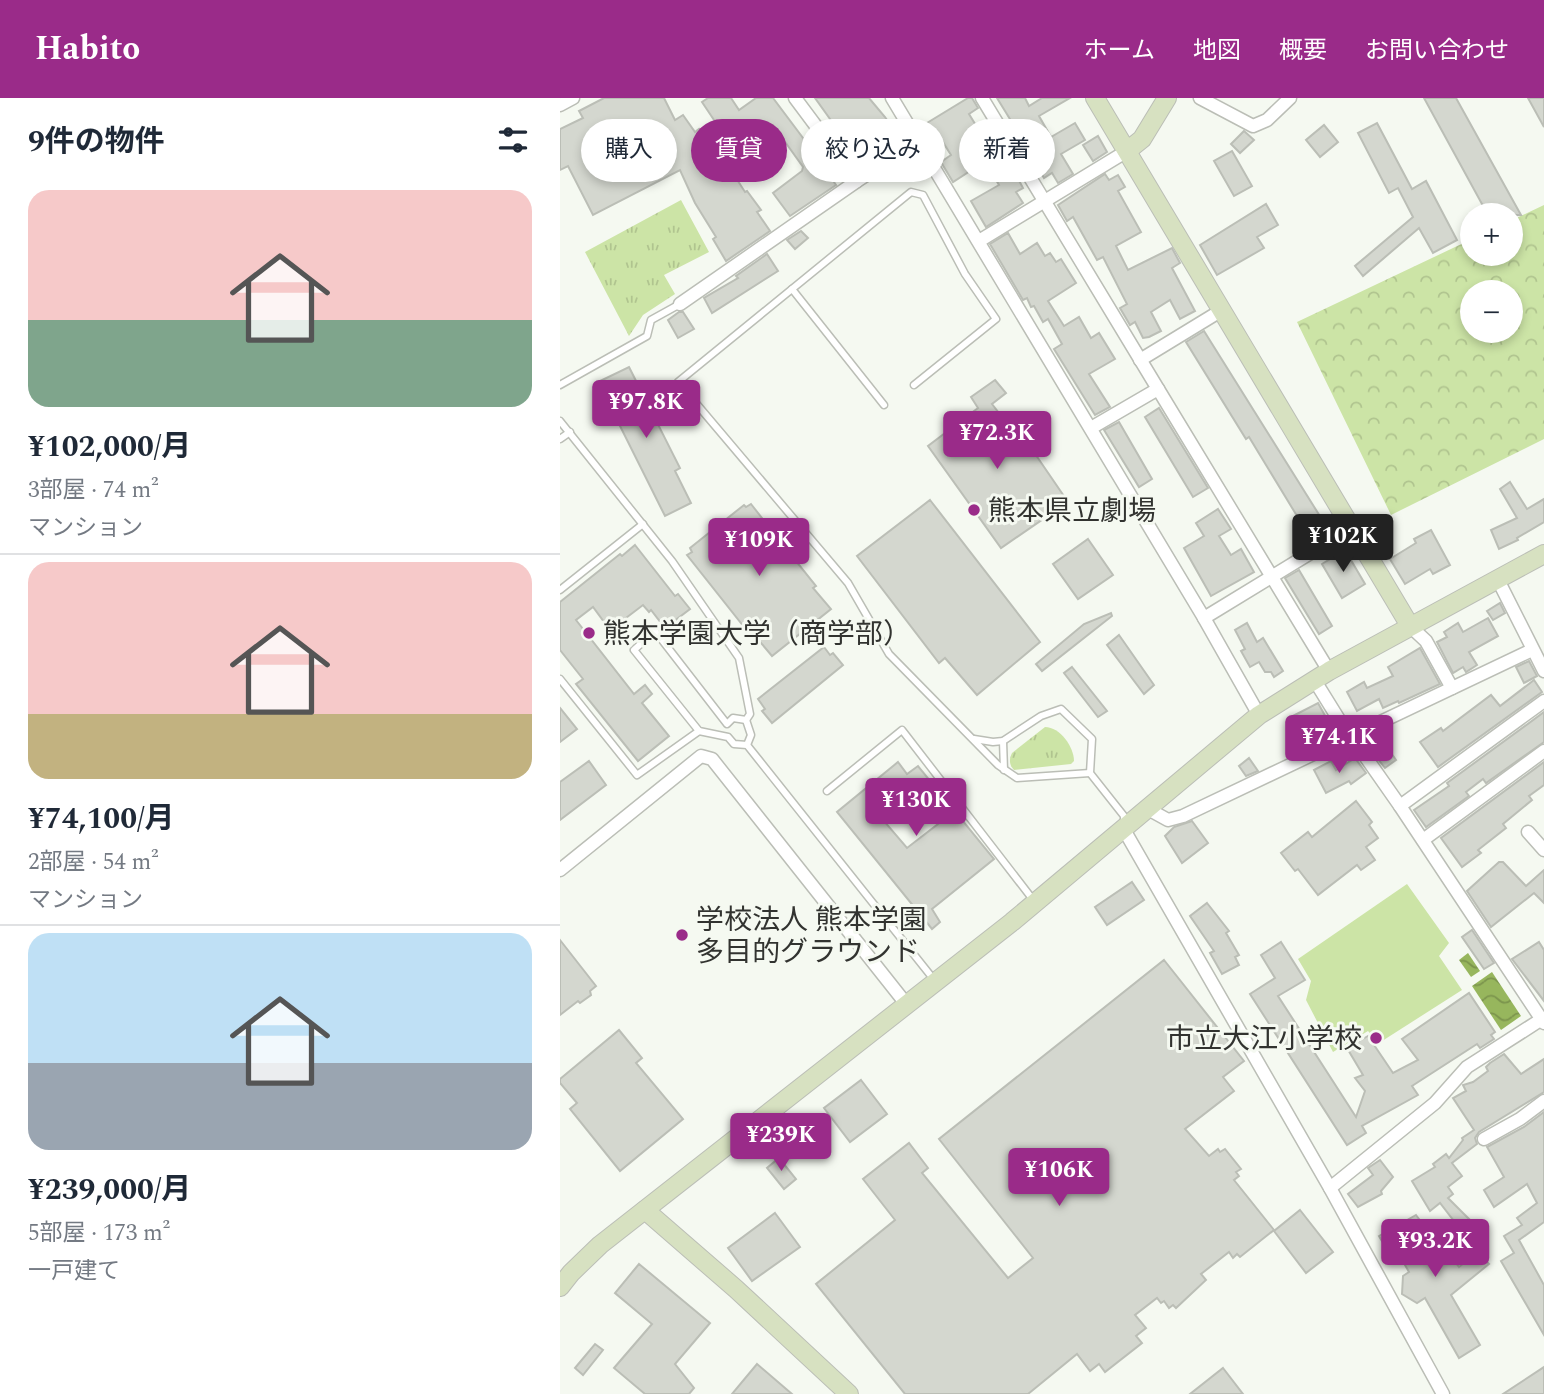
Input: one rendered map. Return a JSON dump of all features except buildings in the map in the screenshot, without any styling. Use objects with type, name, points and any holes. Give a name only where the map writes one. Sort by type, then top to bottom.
[{"type":"street","points":[[560,105],[573,98]]},
{"type":"street","points":[[795,98],[811,119]]},
{"type":"street","points":[[892,98],[905,119]]},
{"type":"street","points":[[982,98],[1272,576],[1346,731],[1352,735],[1543,1021],[1467,1067],[1435,1103],[1329,1188]]},
{"type":"street","points":[[1095,98],[1410,626],[1426,641],[1452,688]]},
{"type":"street","points":[[979,241],[1137,146],[1167,98]]},
{"type":"street","points":[[1200,98],[1253,126],[1267,120],[1290,98]]},
{"type":"street","points":[[680,304],[856,182]]},
{"type":"street","points":[[944,182],[1259,715]]},
{"type":"street","points":[[1140,360],[1222,310]]},
{"type":"street","points":[[1091,428],[1158,389]]},
{"type":"street","points":[[1204,618],[1353,527]]},
{"type":"street","points":[[560,1287],[600,1245],[937,982],[1259,715],[1410,626],[1544,554]]},
{"type":"street","points":[[1497,578],[1544,671]]},
{"type":"street","points":[[1148,809],[1168,820],[1184,816],[1532,650]]},
{"type":"street","points":[[1400,806],[1544,701]]},
{"type":"street","points":[[1423,840],[1544,751]]},
{"type":"street","points":[[560,870],[701,756],[712,758],[907,1005]]},
{"type":"street","points":[[1123,828],[1329,1188],[1443,1394]]},
{"type":"street","points":[[1528,832],[1544,850]]},
{"type":"street","points":[[1484,1139],[1520,1119],[1544,1101]]},
{"type":"street","points":[[645,1210],[736,1289],[849,1394]]},
{"type":"lane","points":[[914,385],[996,319],[965,274],[923,195],[911,192],[678,382],[848,583],[889,654],[1004,770],[1017,778],[1090,773]]},
{"type":"lane","points":[[792,289],[884,405]]},
{"type":"lane","points":[[560,385],[647,335],[651,320],[680,304]]},
{"type":"lane","points":[[560,421],[672,561],[739,658],[750,715],[746,720]]},
{"type":"lane","points":[[560,439],[570,432]]},
{"type":"lane","points":[[560,590],[643,524]]},
{"type":"lane","points":[[728,737],[699,731],[634,650],[655,631],[727,724],[728,737],[733,744],[747,745],[937,982]]},
{"type":"lane","points":[[560,680],[637,775],[699,731]]},
{"type":"lane","points":[[972,738],[993,743],[1003,741],[1041,716],[1061,709],[1092,739],[1090,773],[1124,817],[1123,828]]},
{"type":"lane","points":[[727,724],[733,718],[746,720]]},
{"type":"lane","points":[[746,720],[751,735],[747,745]]},
{"type":"lane","points":[[827,790],[902,730],[1035,903]]},
{"type":"lane","points":[[1003,741],[1004,770]]},
{"type":"green space","points":[[681,200],[709,252],[664,275],[675,294],[643,315],[629,336],[585,252]]},
{"type":"green space","points":[[1544,205],[1544,439],[1391,515],[1297,322],[1460,245],[1460,266],[1523,266],[1523,215]]},
{"type":"green space","points":[[1045,727],[1061,734],[1072,750],[1074,761],[1071,764],[1014,770],[1010,762],[1012,753]]},
{"type":"green space","points":[[1407,884],[1449,943],[1439,956],[1462,990],[1379,1043],[1368,1031],[1333,1052],[1306,1000],[1311,981],[1298,959]]},
{"type":"water","points":[[1468,953],[1480,971],[1471,977],[1459,960]]},
{"type":"water","points":[[1492,972],[1521,1016],[1501,1030],[1472,986]]},
{"type":"place","name":"熊本県立劇場","points":[[974,510]]},
{"type":"place","name":"熊本学園大学（商学部）","points":[[589,633]]},
{"type":"place","name":"学校法人 熊本学園 多目的グラウンド","points":[[682,935]]},
{"type":"place","name":"市立大江小学校","points":[[1376,1038]]}]
